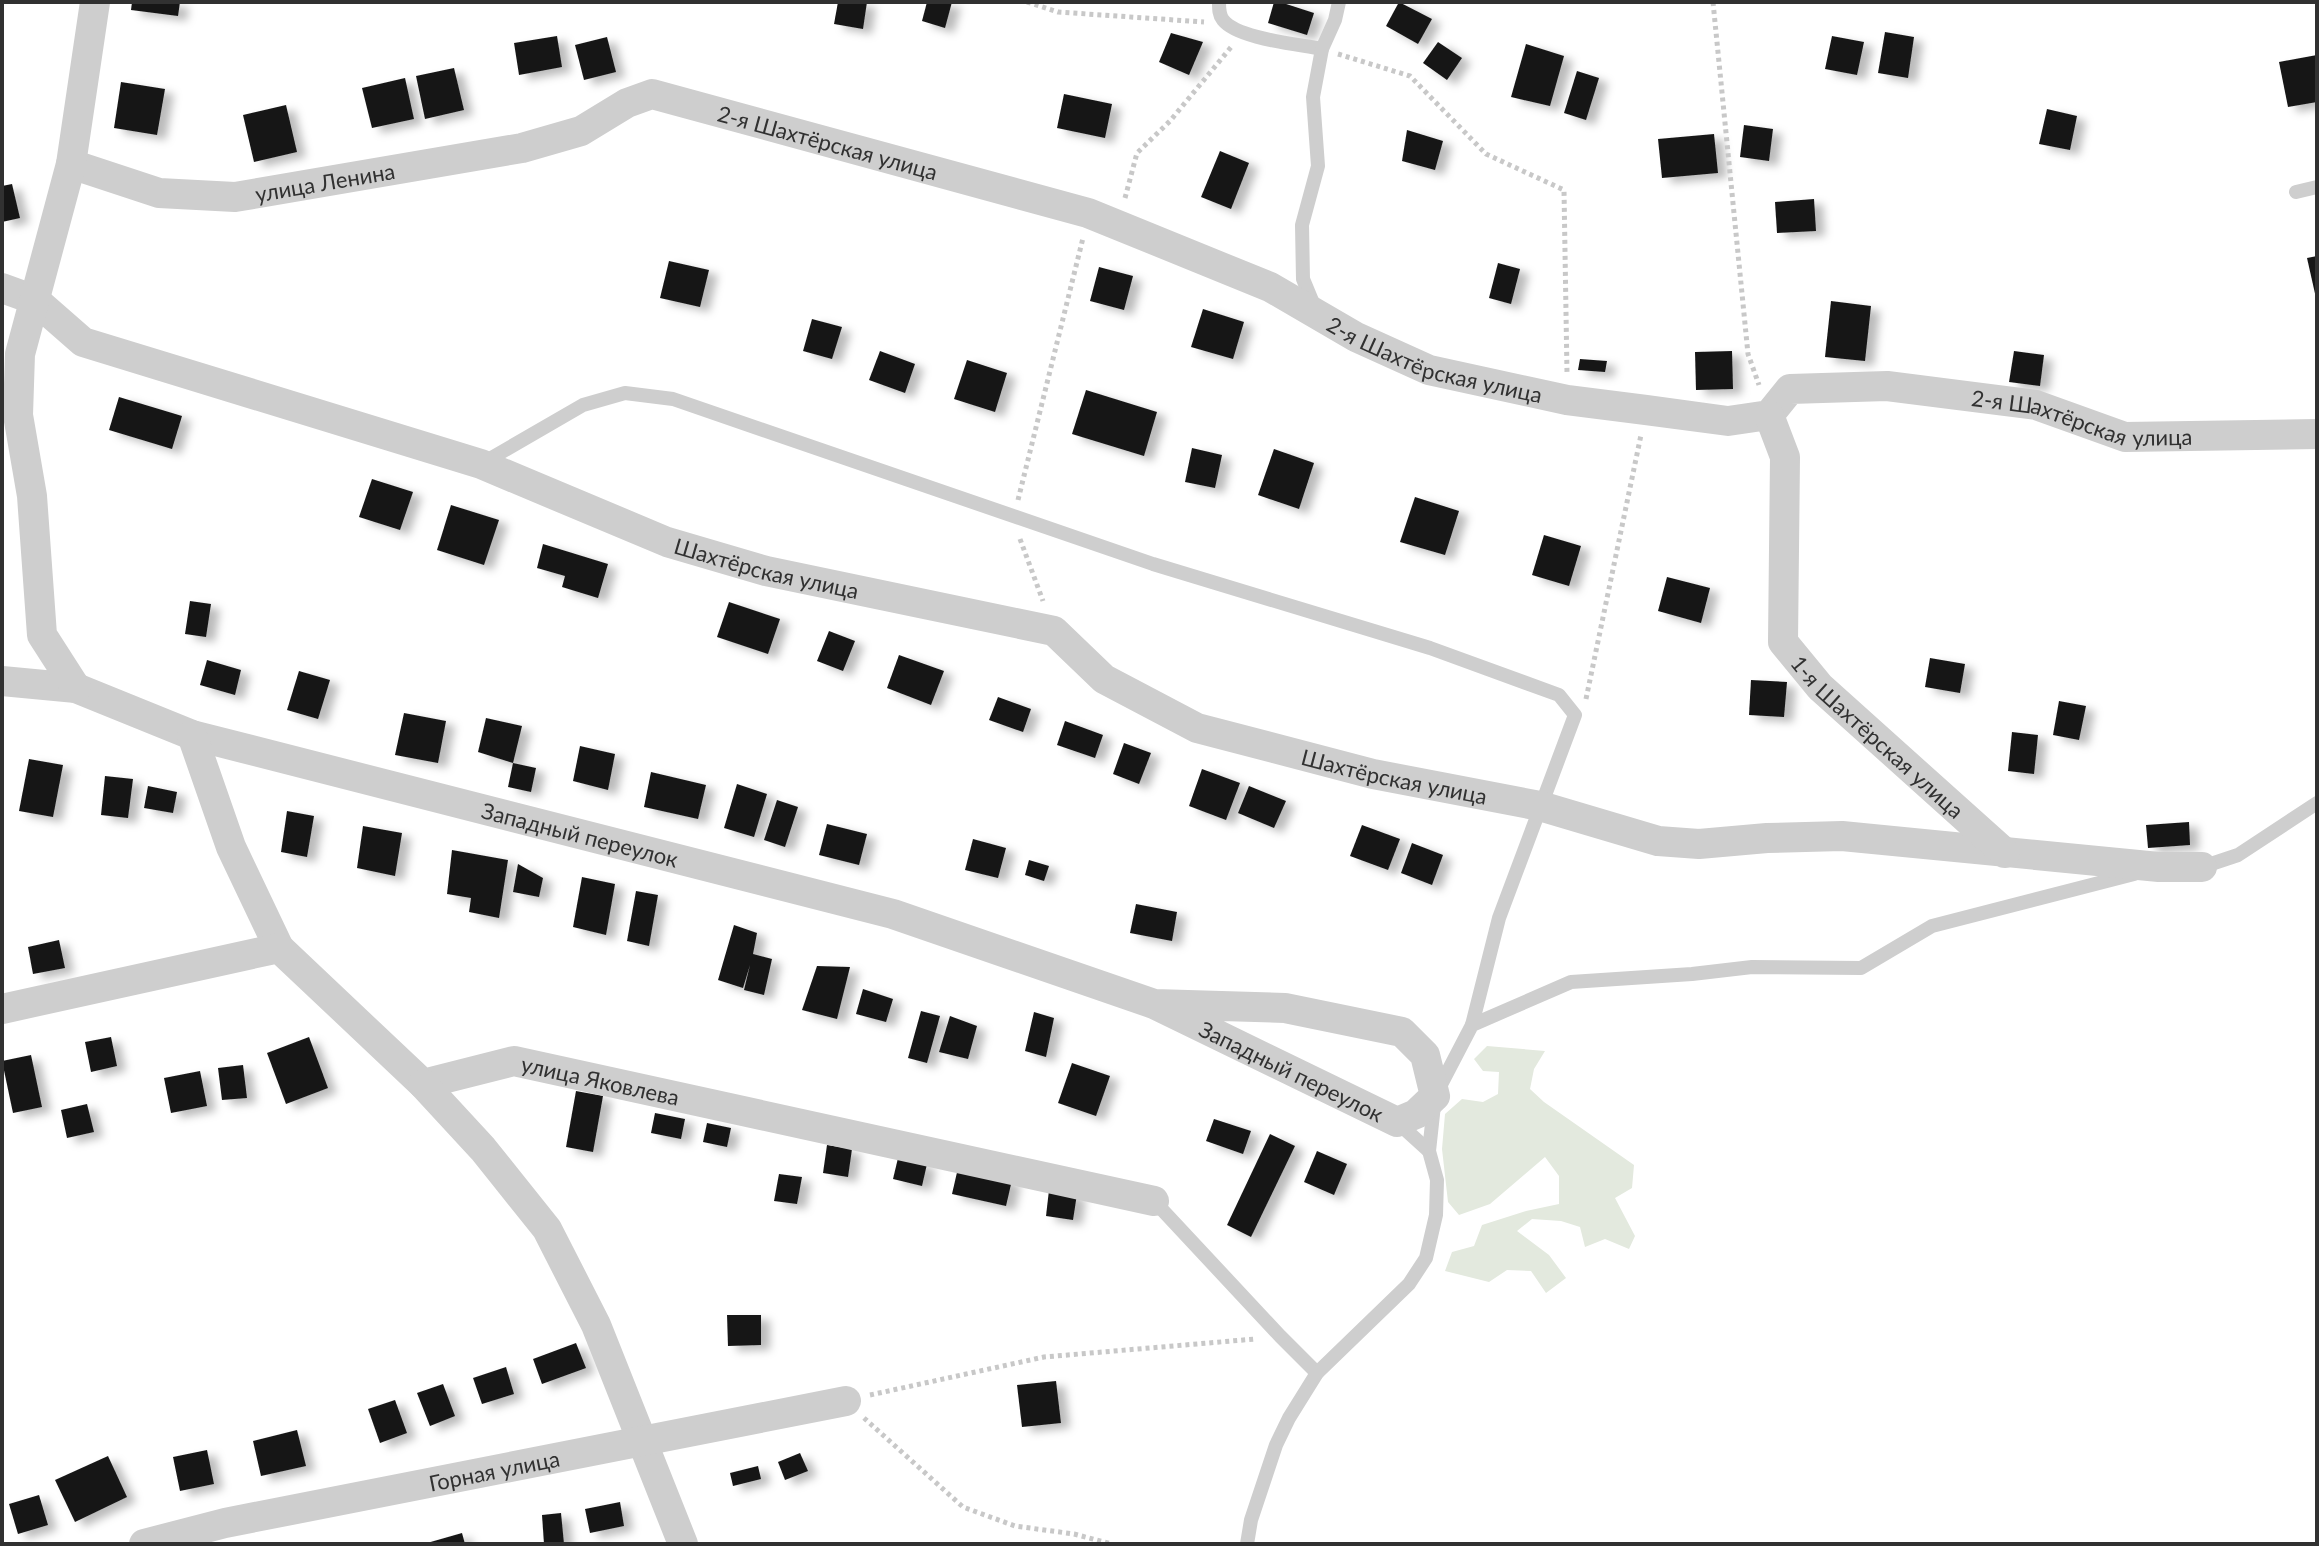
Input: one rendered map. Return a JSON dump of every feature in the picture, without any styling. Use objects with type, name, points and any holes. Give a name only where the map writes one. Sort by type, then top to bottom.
[{"type":"street","points":[[76,688],[42,635],[32,496],[18,415],[20,354],[71,164],[95,2]]},
{"type":"street","name":"2-я Шахтёрская улица","points":[[581,131],[627,103],[652,94],[1088,213],[1270,287],[1356,337],[1429,370],[1567,400],[1728,421],[1769,415],[1790,389],[1887,386],[2036,405],[2125,437],[2317,434]]},
{"type":"street","name":"улица Ленина","points":[[71,164],[159,193],[235,197],[522,148],[581,131]]},
{"type":"street","name":"Шахтёрская улица","points":[[2,288],[35,300],[83,342],[481,464],[667,542],[766,571],[1054,631],[1104,679],[1197,728],[1373,774],[1540,806]]},
{"type":"street","name":"1-я Шахтёрская улица","points":[[1769,415],[1785,457],[1783,642],[1820,687],[2005,853]]},
{"type":"street","name":"Западный переулок","points":[[2,681],[76,688],[192,735],[893,914],[1154,1004],[1397,1122],[1416,1114],[1435,1096],[1425,1055],[1402,1032],[1285,1008],[1154,1004]]},
{"type":"street","points":[[192,735],[231,847],[279,948],[423,1084],[483,1149],[547,1229],[596,1325],[683,1544]]},
{"type":"street","name":"1-я Шахтёрская улица","points":[[1540,806],[1658,841],[1699,844],[1842,836],[2159,867],[2202,867]]},
{"type":"street","points":[[2,1009],[279,948]]},
{"type":"street","name":"улица Яковлева","points":[[423,1084],[514,1061],[1154,1201]]},
{"type":"street","name":"Горная улица","points":[[144,1544],[225,1523],[846,1401]]},
{"type":"lane","points":[[1219,2],[1219,14],[1225,23],[1243,33],[1322,49]]},
{"type":"lane","points":[[1317,313],[1303,279],[1302,225],[1318,166],[1313,97],[1322,49],[1339,2]]},
{"type":"lane","points":[[2296,192],[2317,187]]},
{"type":"lane","points":[[481,464],[583,405],[625,393],[673,399],[1153,564],[1430,648],[1559,695],[1575,715],[1499,918],[1472,1025],[1435,1096],[1429,1151],[1437,1180],[1436,1215],[1426,1258],[1409,1284],[1317,1373],[1276,1445],[1251,1520],[1247,1544]]},
{"type":"lane","points":[[2202,867],[2238,855],[2317,803]]},
{"type":"lane","points":[[1472,1025],[1571,982],[1752,967],[1861,968],[1932,926],[2159,867]]},
{"type":"lane","points":[[1397,1122],[1429,1151]]},
{"type":"lane","points":[[1154,1201],[1317,1373]]},
{"type":"path","points":[[1027,2],[1058,12],[1225,23]]},
{"type":"path","points":[[1713,2],[1748,354],[1769,415]]},
{"type":"path","points":[[1117,224],[1137,153],[1170,121],[1243,33]]},
{"type":"path","points":[[1322,49],[1410,76],[1486,154],[1564,190],[1567,400]]},
{"type":"path","points":[[1054,631],[1011,516],[1020,498],[1088,213]]},
{"type":"path","points":[[1575,715],[1587,696],[1646,410]]},
{"type":"path","points":[[846,1401],[1044,1357],[1280,1336]]},
{"type":"path","points":[[846,1401],[963,1507],[1015,1526],[1074,1534],[1112,1544]]},
{"type":"shaded area","points":[[1487,1046],[1545,1051],[1534,1069],[1530,1089],[1634,1165],[1632,1188],[1615,1198],[1635,1236],[1629,1249],[1605,1239],[1585,1247],[1580,1227],[1561,1221],[1532,1219],[1517,1231],[1549,1255],[1566,1278],[1546,1293],[1531,1271],[1507,1270],[1489,1282],[1445,1271],[1452,1252],[1474,1246],[1482,1225],[1559,1204],[1559,1176],[1545,1157],[1490,1204],[1459,1215],[1448,1202],[1442,1149],[1445,1114],[1462,1099],[1483,1102],[1498,1094],[1499,1072],[1483,1071],[1474,1059]]},
{"type":"building","points":[[132,2],[180,2],[178,16],[131,10]]},
{"type":"building","points":[[838,2],[867,2],[863,29],[834,24]]},
{"type":"building","points":[[927,2],[952,2],[945,28],[922,21]]},
{"type":"building","points":[[1274,2],[1314,13],[1307,35],[1268,23]]},
{"type":"building","points":[[1399,2],[1432,19],[1418,44],[1386,26]]},
{"type":"building","points":[[1885,32],[1914,37],[1908,78],[1878,73]]},
{"type":"building","points":[[1171,33],[1203,42],[1189,75],[1159,62]]},
{"type":"building","points":[[557,36],[562,67],[519,75],[514,43]]},
{"type":"building","points":[[1832,36],[1864,42],[1857,75],[1825,69]]},
{"type":"building","points":[[607,37],[616,72],[584,80],[575,45]]},
{"type":"building","points":[[1438,42],[1462,58],[1447,80],[1423,63]]},
{"type":"building","points":[[1526,44],[1564,56],[1550,106],[1511,97]]},
{"type":"building","points":[[2317,55],[2317,102],[2288,107],[2279,62]]},
{"type":"building","points":[[454,68],[464,110],[425,119],[416,76]]},
{"type":"building","points":[[1577,71],[1599,78],[1586,120],[1564,113]]},
{"type":"building","points":[[405,78],[414,119],[372,128],[362,88]]},
{"type":"building","points":[[121,82],[165,89],[157,135],[114,128]]},
{"type":"building","points":[[1064,94],[1112,104],[1105,138],[1057,128]]},
{"type":"building","points":[[286,105],[297,152],[254,162],[243,115]]},
{"type":"building","points":[[2047,109],[2077,116],[2070,150],[2039,144]]},
{"type":"building","points":[[1744,125],[1773,129],[1769,161],[1740,157]]},
{"type":"building","points":[[1407,130],[1443,141],[1435,170],[1402,161]]},
{"type":"building","points":[[1714,134],[1718,173],[1662,178],[1658,139]]},
{"type":"building","points":[[1220,151],[1249,163],[1231,209],[1201,197]]},
{"type":"building","points":[[12,184],[20,218],[2,222],[2,186]]},
{"type":"building","points":[[1814,199],[1816,231],[1777,233],[1775,202]]},
{"type":"building","points":[[2317,256],[2317,298],[2316,298],[2307,258]]},
{"type":"building","points":[[669,261],[709,270],[700,307],[660,298]]},
{"type":"building","points":[[1498,263],[1520,269],[1511,304],[1489,298]]},
{"type":"building","points":[[1099,267],[1133,276],[1124,310],[1090,301]]},
{"type":"building","points":[[1831,301],[1871,306],[1865,361],[1825,357]]},
{"type":"building","points":[[1203,309],[1244,322],[1233,359],[1191,347]]},
{"type":"building","points":[[812,319],[842,327],[832,359],[803,351]]},
{"type":"building","points":[[880,351],[915,364],[905,393],[869,380]]},
{"type":"building","points":[[1732,351],[1733,389],[1696,390],[1695,352]]},
{"type":"building","points":[[2014,351],[2044,355],[2040,386],[2009,382]]},
{"type":"building","points":[[1580,359],[1607,361],[1605,372],[1578,370]]},
{"type":"building","points":[[967,360],[1007,373],[995,412],[954,399]]},
{"type":"building","points":[[1086,390],[1157,412],[1144,456],[1072,434]]},
{"type":"building","points":[[119,397],[182,416],[172,449],[109,430]]},
{"type":"building","points":[[1192,448],[1222,455],[1215,488],[1185,482]]},
{"type":"building","points":[[1274,449],[1314,463],[1299,509],[1258,495]]},
{"type":"building","points":[[372,479],[413,492],[400,530],[359,517]]},
{"type":"building","points":[[1415,497],[1459,511],[1445,555],[1400,542]]},
{"type":"building","points":[[451,505],[499,520],[484,565],[437,550]]},
{"type":"building","points":[[1544,535],[1581,546],[1569,586],[1532,575]]},
{"type":"building","points":[[543,544],[608,564],[598,598],[562,587],[565,576],[537,568]]},
{"type":"building","points":[[1667,577],[1710,588],[1701,623],[1658,611]]},
{"type":"building","points":[[190,601],[211,604],[206,637],[185,634]]},
{"type":"building","points":[[729,602],[780,619],[768,654],[717,637]]},
{"type":"building","points":[[829,631],[855,641],[843,671],[817,661]]},
{"type":"building","points":[[899,655],[944,671],[931,705],[887,688]]},
{"type":"building","points":[[1930,658],[1965,664],[1960,693],[1925,687]]},
{"type":"building","points":[[207,660],[241,670],[235,695],[200,685]]},
{"type":"building","points":[[299,671],[330,680],[318,719],[287,710]]},
{"type":"building","points":[[1751,680],[1787,682],[1784,717],[1749,715]]},
{"type":"building","points":[[998,697],[1031,709],[1023,732],[989,720]]},
{"type":"building","points":[[2059,701],[2086,706],[2079,740],[2053,735]]},
{"type":"building","points":[[404,713],[446,721],[438,763],[395,755]]},
{"type":"building","points":[[486,718],[522,726],[513,763],[478,752]]},
{"type":"building","points":[[1065,721],[1103,735],[1095,758],[1057,745]]},
{"type":"building","points":[[2012,732],[2038,735],[2034,774],[2008,771]]},
{"type":"building","points":[[1124,743],[1151,753],[1139,784],[1113,774]]},
{"type":"building","points":[[580,746],[615,754],[608,790],[573,781]]},
{"type":"building","points":[[29,759],[63,765],[53,817],[19,811]]},
{"type":"building","points":[[513,763],[536,768],[531,792],[508,787]]},
{"type":"building","points":[[1202,769],[1240,783],[1226,820],[1189,806]]},
{"type":"building","points":[[651,772],[706,785],[698,819],[644,807]]},
{"type":"building","points":[[105,776],[133,779],[128,818],[101,815]]},
{"type":"building","points":[[737,784],[767,794],[754,837],[724,828]]},
{"type":"building","points":[[148,786],[177,792],[173,813],[144,808]]},
{"type":"building","points":[[1249,786],[1286,801],[1274,828],[1238,813]]},
{"type":"building","points":[[777,800],[798,807],[785,847],[764,840]]},
{"type":"building","points":[[287,811],[314,816],[307,857],[281,852]]},
{"type":"building","points":[[2189,822],[2190,845],[2148,848],[2146,825]]},
{"type":"building","points":[[827,824],[867,834],[859,865],[819,855]]},
{"type":"building","points":[[1362,825],[1400,839],[1388,870],[1350,856]]},
{"type":"building","points":[[363,826],[402,833],[395,876],[357,868]]},
{"type":"building","points":[[973,839],[1006,848],[998,878],[965,870]]},
{"type":"building","points":[[1412,843],[1443,855],[1432,885],[1401,873]]},
{"type":"building","points":[[452,850],[508,860],[499,918],[469,912],[471,898],[447,894]]},
{"type":"building","points":[[1029,860],[1049,866],[1044,881],[1025,875]]},
{"type":"building","points":[[518,864],[543,878],[539,897],[513,892]]},
{"type":"building","points":[[582,877],[615,884],[606,935],[573,927]]},
{"type":"building","points":[[636,891],[658,895],[649,946],[627,941]]},
{"type":"building","points":[[1136,904],[1177,912],[1172,941],[1130,933]]},
{"type":"building","points":[[734,925],[757,933],[753,954],[772,959],[764,995],[744,990],[750,965],[743,988],[718,980]]},
{"type":"building","points":[[59,940],[65,968],[33,974],[28,947]]},
{"type":"building","points":[[817,966],[850,967],[837,1019],[802,1010]]},
{"type":"building","points":[[863,989],[893,999],[886,1022],[856,1014]]},
{"type":"building","points":[[921,1011],[940,1016],[927,1063],[908,1058]]},
{"type":"building","points":[[1034,1012],[1054,1018],[1046,1057],[1025,1051]]},
{"type":"building","points":[[950,1016],[977,1026],[968,1059],[939,1052]]},
{"type":"building","points":[[111,1037],[117,1066],[91,1072],[85,1042]]},
{"type":"building","points":[[309,1037],[328,1088],[286,1104],[267,1053]]},
{"type":"building","points":[[31,1055],[42,1107],[13,1113],[2,1061]]},
{"type":"building","points":[[1072,1063],[1110,1076],[1096,1116],[1058,1103]]},
{"type":"building","points":[[243,1065],[247,1098],[222,1100],[218,1068]]},
{"type":"building","points":[[200,1071],[207,1106],[171,1113],[164,1078]]},
{"type":"building","points":[[576,1091],[603,1096],[593,1152],[566,1147]]},
{"type":"building","points":[[87,1104],[94,1132],[67,1138],[61,1110]]},
{"type":"building","points":[[655,1113],[685,1119],[681,1139],[651,1133]]},
{"type":"building","points":[[1214,1119],[1251,1131],[1243,1154],[1206,1141]]},
{"type":"building","points":[[707,1123],[731,1128],[727,1147],[703,1142]]},
{"type":"building","points":[[1270,1134],[1295,1146],[1251,1237],[1227,1225]]},
{"type":"building","points":[[827,1145],[852,1149],[848,1177],[823,1173]]},
{"type":"building","points":[[1317,1151],[1347,1164],[1334,1195],[1304,1182]]},
{"type":"building","points":[[898,1158],[927,1164],[922,1186],[893,1179]]},
{"type":"building","points":[[958,1168],[1012,1180],[1006,1206],[952,1194]]},
{"type":"building","points":[[779,1174],[802,1177],[797,1204],[774,1201]]},
{"type":"building","points":[[1049,1190],[1077,1194],[1073,1220],[1046,1216]]},
{"type":"building","points":[[727,1315],[761,1315],[761,1345],[728,1346]]},
{"type":"building","points":[[576,1343],[586,1368],[542,1384],[533,1359]]},
{"type":"building","points":[[506,1367],[514,1394],[482,1404],[473,1378]]},
{"type":"building","points":[[1056,1381],[1061,1423],[1022,1427],[1017,1385]]},
{"type":"building","points":[[443,1384],[455,1416],[430,1426],[417,1393]]},
{"type":"building","points":[[395,1400],[407,1433],[380,1443],[368,1409]]},
{"type":"building","points":[[297,1430],[306,1466],[261,1476],[253,1441]]},
{"type":"building","points":[[207,1450],[214,1484],[180,1491],[173,1457]]},
{"type":"building","points":[[800,1453],[808,1471],[785,1480],[778,1462]]},
{"type":"building","points":[[108,1456],[127,1497],[75,1522],[55,1480]]},
{"type":"building","points":[[758,1466],[761,1479],[733,1486],[730,1473]]},
{"type":"building","points":[[39,1495],[48,1525],[18,1534],[9,1504]]},
{"type":"building","points":[[620,1502],[624,1526],[590,1533],[585,1509]]},
{"type":"building","points":[[561,1513],[564,1544],[544,1544],[542,1515]]},
{"type":"building","points":[[462,1533],[465,1544],[427,1544],[427,1543]]}]
